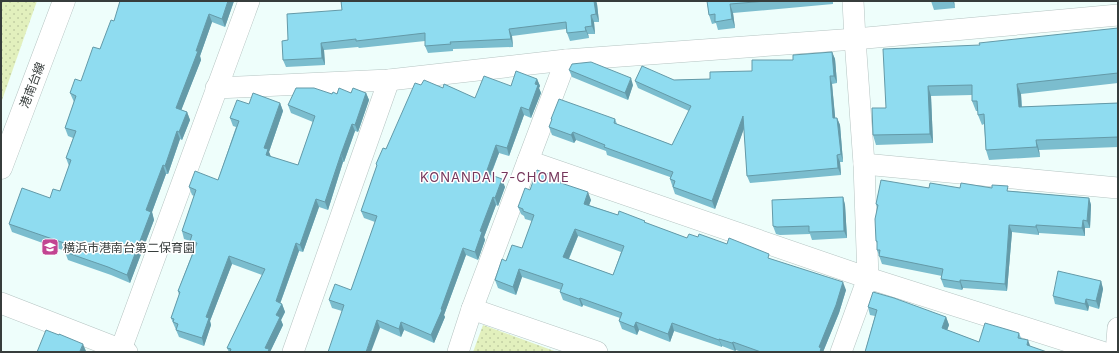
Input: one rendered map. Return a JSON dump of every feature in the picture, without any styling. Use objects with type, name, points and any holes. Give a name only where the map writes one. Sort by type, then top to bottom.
[{"type":"street","name":"港南台線","points":[[1,168],[64,1]]},
{"type":"street","points":[[1,303],[122,351],[248,1]]},
{"type":"street","points":[[840,352],[868,278],[864,164],[853,1]]},
{"type":"street","points":[[216,88],[389,80],[566,60],[855,39],[1118,15]]},
{"type":"street","points":[[458,352],[472,309],[566,60]]},
{"type":"street","points":[[293,352],[389,80]]},
{"type":"street","points":[[528,161],[868,278],[1102,352]]},
{"type":"street","points":[[864,164],[1118,188]]},
{"type":"street","points":[[472,309],[597,352]]},
{"type":"street","points":[[1116,352],[1118,328]]},
{"type":"green space","points":[[1,1],[37,1],[1,103]]},
{"type":"green space","points":[[483,325],[557,352],[473,352]]},
{"type":"building","points":[[120,1],[228,1],[222,19],[209,14],[196,51],[198,51],[176,108],[187,112],[179,132],[177,131],[165,166],[163,165],[146,210],[151,212],[127,275],[65,252],[67,244],[9,224],[22,188],[50,198],[53,189],[60,191],[71,160],[66,158],[76,131],[65,128],[76,96],[70,93],[75,79],[81,81],[93,47],[100,49],[111,20],[114,21]]},
{"type":"building","points":[[341,1],[594,1],[596,14],[591,15],[592,26],[585,27],[586,31],[567,33],[566,22],[509,29],[511,39],[450,42],[451,44],[425,46],[425,33],[356,41],[356,39],[321,43],[322,58],[283,60],[282,41],[288,40],[287,14],[342,10]]},
{"type":"building","points":[[707,1],[767,1],[730,4],[732,19],[715,22],[715,14],[709,15]]},
{"type":"building","points":[[1118,28],[1118,73],[1017,84],[1019,107],[1118,103],[1118,137],[1036,140],[1037,147],[986,150],[984,114],[978,115],[977,101],[972,101],[972,85],[928,86],[930,134],[873,135],[872,108],[886,108],[883,49],[980,45],[979,43]]},
{"type":"building","points":[[832,52],[834,76],[830,76],[833,118],[837,118],[841,154],[837,155],[838,168],[747,176],[743,116],[712,201],[673,187],[675,181],[670,179],[673,172],[604,147],[605,145],[573,132],[571,135],[549,127],[559,99],[615,119],[614,123],[672,145],[691,106],[635,81],[642,66],[674,80],[710,79],[710,72],[752,71],[752,60],[793,60],[793,55]]},
{"type":"building","points":[[591,62],[631,78],[625,93],[569,70],[572,64]]},
{"type":"building","points":[[516,71],[537,79],[535,84],[538,85],[529,110],[521,107],[507,148],[496,145],[486,173],[502,179],[495,198],[493,197],[480,231],[482,232],[475,252],[463,248],[441,309],[442,310],[431,335],[401,322],[399,329],[377,320],[366,352],[328,352],[344,305],[329,300],[335,284],[351,290],[377,216],[361,211],[377,165],[376,164],[383,148],[386,149],[415,83],[421,85],[424,80],[443,88],[444,84],[475,98],[484,76],[511,86]]},
{"type":"building","points":[[296,88],[314,88],[332,94],[333,92],[337,94],[339,88],[351,93],[353,88],[366,93],[355,125],[352,124],[325,202],[316,199],[300,245],[296,243],[276,301],[282,304],[276,315],[280,317],[265,348],[269,349],[268,352],[230,352],[231,349],[227,348],[265,269],[229,256],[206,317],[209,318],[202,338],[176,330],[178,324],[173,322],[174,319],[171,318],[180,292],[178,291],[197,243],[190,241],[192,235],[182,231],[196,190],[189,187],[195,171],[218,180],[239,121],[230,118],[237,100],[249,104],[253,93],[280,103],[264,148],[268,149],[266,155],[298,165],[315,116],[288,105]]},
{"type":"building","points":[[537,170],[559,178],[558,182],[588,192],[584,204],[618,215],[619,211],[687,238],[689,234],[698,237],[699,234],[727,244],[729,238],[769,254],[768,258],[843,282],[836,305],[819,347],[821,348],[820,352],[761,352],[733,342],[719,340],[672,323],[668,334],[636,322],[634,327],[619,321],[622,313],[560,292],[563,284],[519,269],[513,287],[495,280],[502,259],[506,261],[512,245],[522,248],[534,215],[523,211],[523,209],[518,207],[525,188],[530,190]],"holes":[[[575,229],[624,246],[613,275],[563,257]]]},
{"type":"building","points":[[881,180],[929,188],[930,183],[960,188],[961,183],[992,188],[992,185],[1008,186],[1007,191],[1089,198],[1087,221],[1083,220],[1082,228],[1009,225],[1005,284],[960,280],[960,282],[941,279],[943,269],[879,256],[880,250],[877,250],[875,219],[878,205],[876,204]]},
{"type":"building","points":[[843,197],[844,231],[809,232],[809,226],[773,226],[772,200]]},
{"type":"building","points":[[1058,271],[1101,281],[1096,301],[1086,299],[1085,304],[1053,296]]},
{"type":"building","points":[[873,292],[946,317],[942,328],[979,342],[985,323],[1019,333],[1018,338],[1028,340],[1027,345],[1047,352],[865,352],[877,310],[868,307]]},
{"type":"building","points":[[46,330],[83,344],[80,351],[83,352],[37,352]]},
{"type":"place","name":"横浜市港南台第二保育園","points":[[50,247]]},
{"type":"district","name":"KONANDAI 7-CHOME","points":[[495,177]]}]
